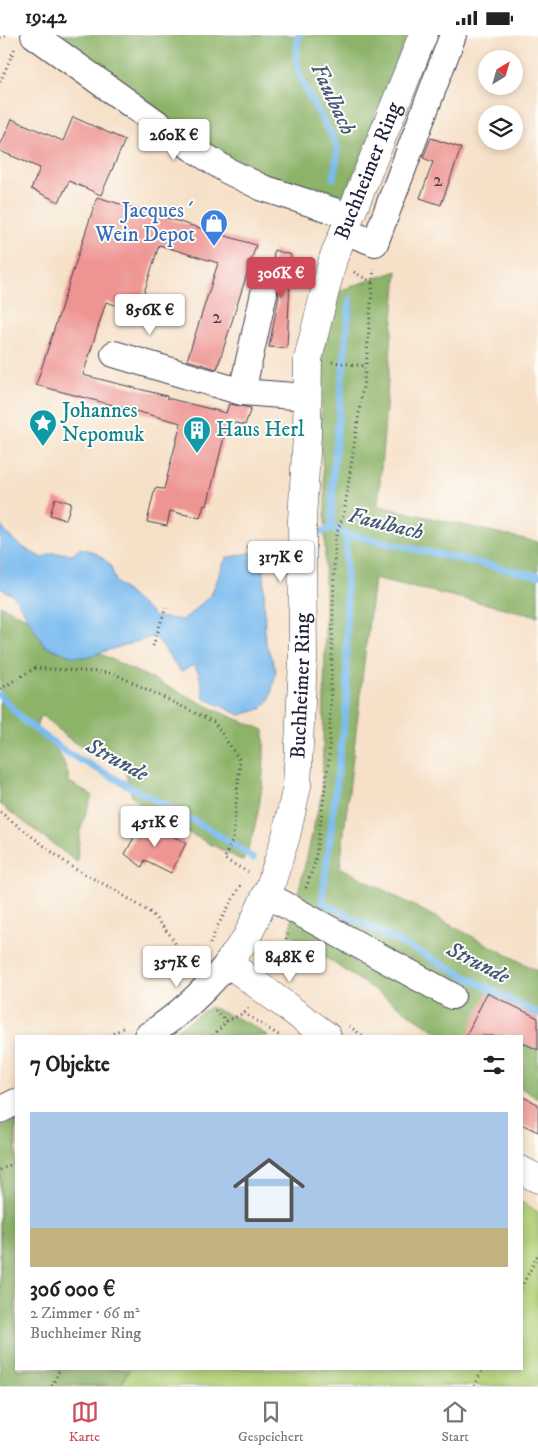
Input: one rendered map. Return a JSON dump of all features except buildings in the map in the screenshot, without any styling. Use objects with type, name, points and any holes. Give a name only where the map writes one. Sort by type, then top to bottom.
[{"type":"main road","name":"Buchheimer Ring","points":[[228,963],[246,937],[267,895],[286,835],[297,785],[303,659],[302,520],[309,352],[333,259],[423,35]]},
{"type":"main road","points":[[228,963],[326,1035]]},
{"type":"main road","points":[[523,1171],[538,1179]]},
{"type":"street","points":[[26,39],[228,171],[347,224],[375,243],[453,35]]},
{"type":"street","points":[[242,392],[264,293]]},
{"type":"street","points":[[114,354],[242,392],[307,397]]},
{"type":"street","points":[[267,895],[452,996]]},
{"type":"street","name":"Buchheimer Ring","points":[[147,1035],[185,1009],[228,963]]},
{"type":"street","points":[[0,1110],[15,1102]]},
{"type":"path","points":[[0,38],[7,35]]},
{"type":"path","points":[[0,82],[26,39]]},
{"type":"path","points":[[335,538],[344,513],[366,366],[375,243]]},
{"type":"path","points":[[326,361],[366,366]]},
{"type":"path","points":[[247,546],[272,568]]},
{"type":"path","points":[[153,646],[166,607]]},
{"type":"path","points":[[0,689],[35,668],[113,673],[214,721],[240,761],[233,839],[224,859],[242,869]]},
{"type":"path","points":[[0,812],[73,868],[115,889],[151,913],[170,935],[192,970],[187,976]]},
{"type":"path","points":[[217,927],[248,872]]},
{"type":"path","points":[[244,1013],[278,1035]]},
{"type":"path","points":[[214,1035],[227,1021]]},
{"type":"path","points":[[0,1170],[15,1162]]},
{"type":"path","points":[[523,1285],[538,1255]]},
{"type":"path","points":[[52,1386],[60,1370]]},
{"type":"path","points":[[474,1386],[482,1370]]},
{"type":"green space","points":[[54,35],[408,35],[372,121],[375,123],[346,192],[341,194],[272,180],[223,157]]},
{"type":"green space","points":[[397,271],[378,506],[538,542],[538,616],[374,578],[340,867],[538,971],[538,1099],[523,1089],[523,1035],[442,1035],[289,933],[322,792],[325,648],[325,492],[320,440],[323,339],[338,291]]},
{"type":"green space","points":[[0,605],[222,713],[264,730],[261,797],[254,829],[243,861],[150,813],[132,796],[120,754],[108,755],[87,750],[69,739],[43,716],[39,718],[36,729],[62,758],[68,773],[69,782],[92,795],[80,831],[77,862],[0,804]]},
{"type":"green space","points":[[210,1007],[248,1023],[266,1035],[168,1035]]},
{"type":"green space","points":[[15,1120],[15,1370],[523,1370],[523,1203],[538,1212],[538,1386],[0,1386],[0,1128]]},
{"type":"green space","points":[[15,1120],[15,1370],[129,1370],[121,1386],[0,1386],[0,1128]]},
{"type":"water","points":[[0,524],[13,540],[42,558],[52,553],[73,554],[80,548],[94,552],[110,564],[116,582],[155,617],[183,620],[211,595],[226,558],[273,548],[273,559],[264,566],[265,641],[276,670],[270,699],[261,709],[240,715],[204,698],[199,673],[193,665],[181,672],[155,636],[86,657],[71,656],[45,646],[14,596],[0,588]]},
{"type":"waterway","name":"Faulbach","points":[[299,35],[297,48],[299,72],[308,94],[331,134],[336,147],[337,160],[333,178]]},
{"type":"waterway","name":"Faulbach","points":[[350,299],[333,474],[332,528],[346,534],[538,576]]},
{"type":"waterway","points":[[321,532],[332,528]]},
{"type":"waterway","points":[[346,534],[347,699],[322,902],[538,1014]]},
{"type":"waterway","points":[[273,554],[283,550]]},
{"type":"waterway","name":"Strunde","points":[[0,695],[24,721],[66,752],[209,829],[253,858]]},
{"type":"place","name":"Jacques´ Wein Depot","points":[[214,247]]},
{"type":"place","name":"Johannes Nepomuk","points":[[43,447]]},
{"type":"place","name":"Haus Herl","points":[[197,454]]}]
